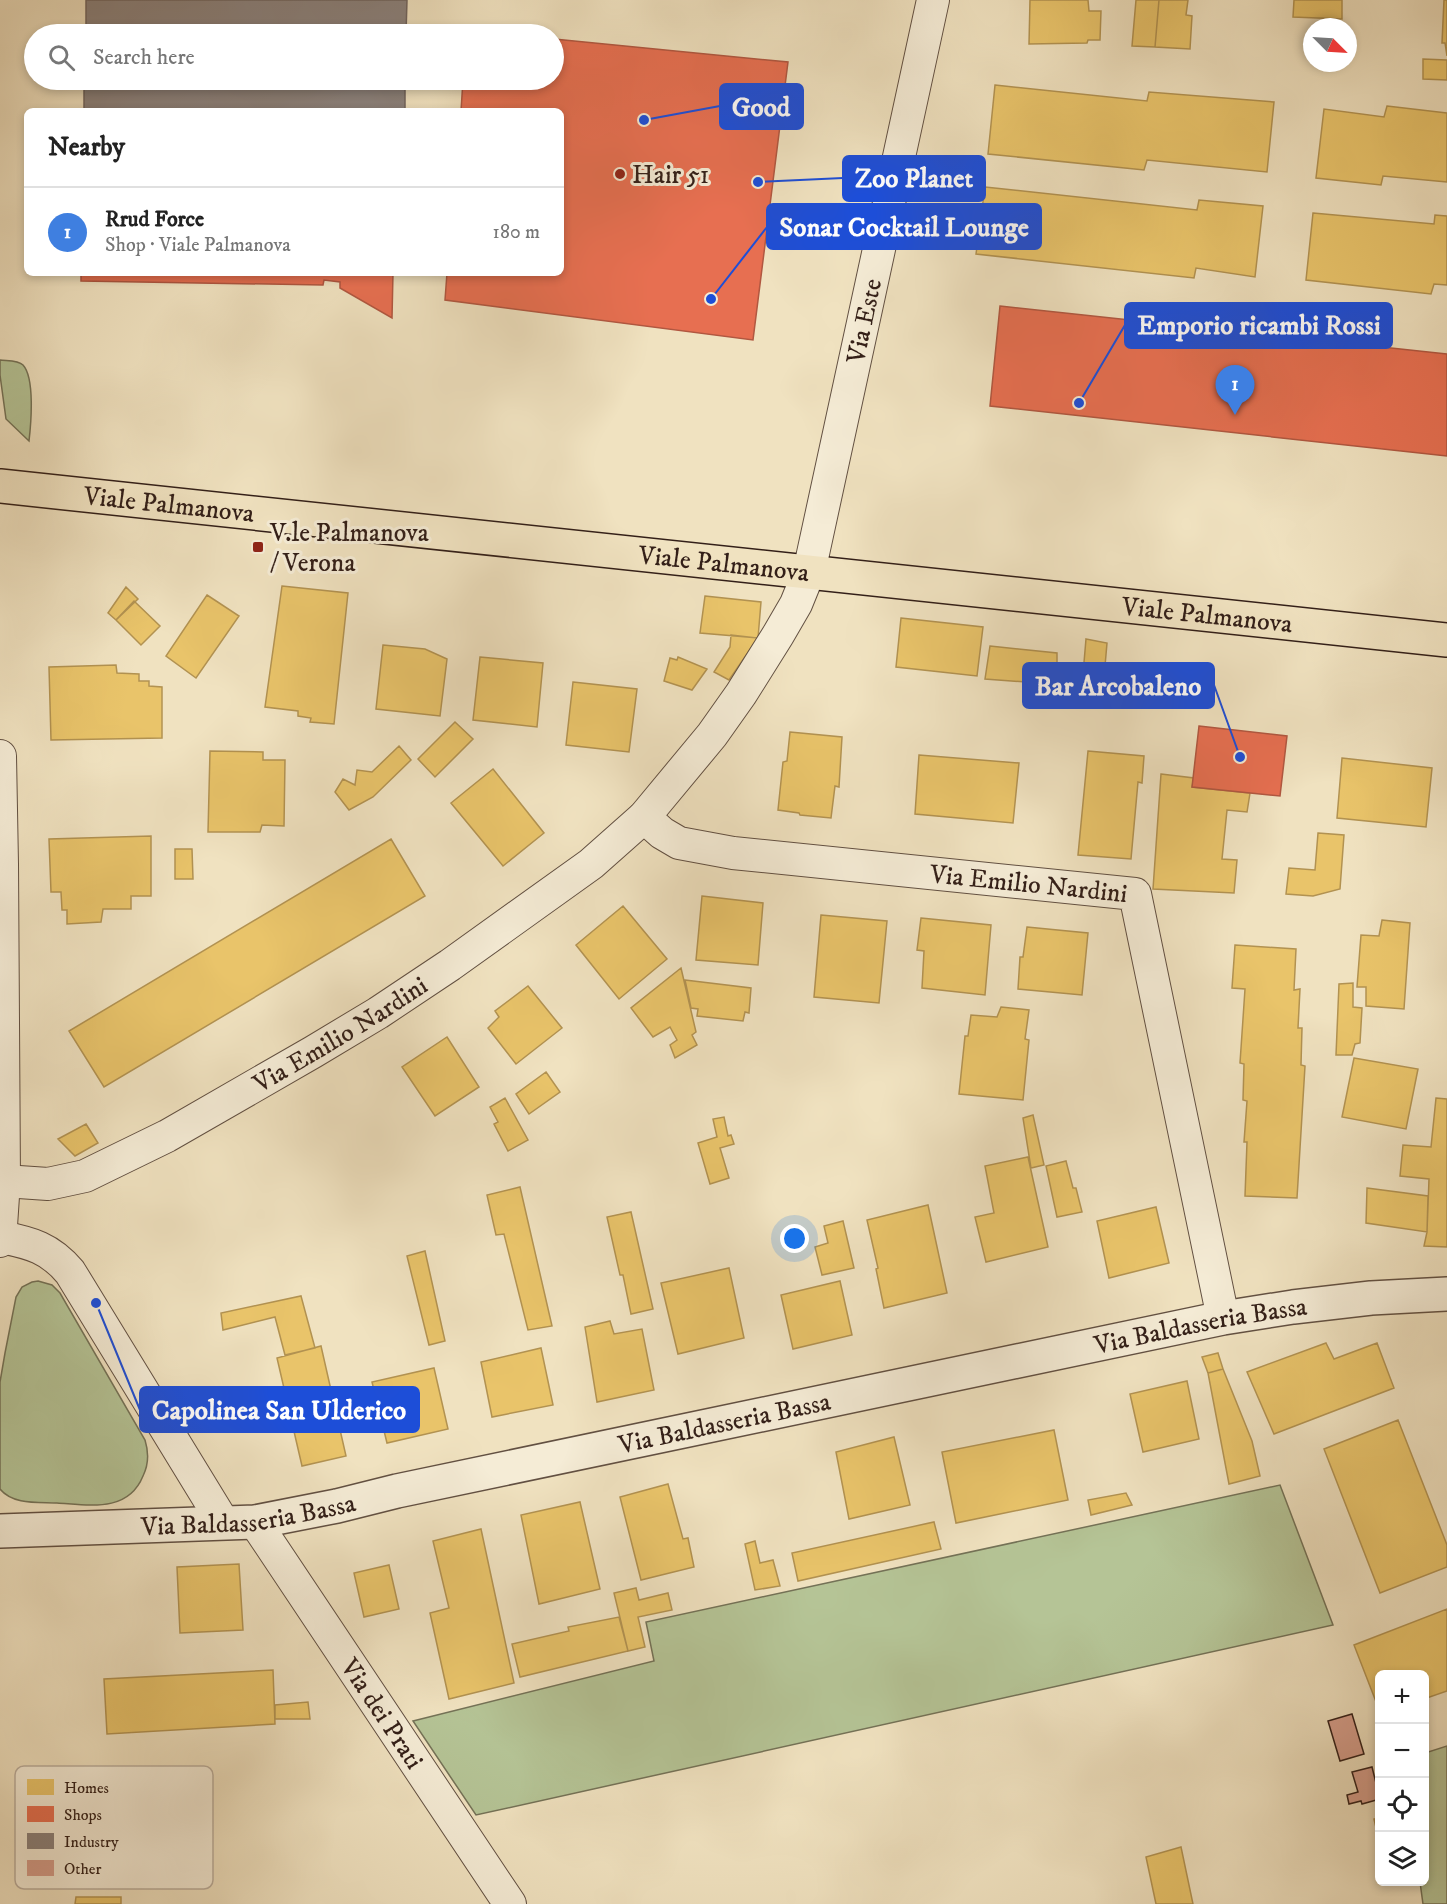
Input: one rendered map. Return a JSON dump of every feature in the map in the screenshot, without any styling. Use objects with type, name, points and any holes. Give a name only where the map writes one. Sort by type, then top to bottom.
[{"type":"main road","name":"Viale Palmanova","points":[[0,486],[1447,640]]},
{"type":"street","name":"Via Este","points":[[809,572],[933,0]]},
{"type":"street","name":"Via Emilio Nardini","points":[[4,1181],[48,1184],[85,1176],[166,1136],[322,1047],[423,983],[591,864],[644,817],[712,735],[778,635],[796,604],[809,572]]},
{"type":"street","points":[[0,756],[4,1181],[0,1239]]},
{"type":"street","name":"Via Emilio Nardini","points":[[644,817],[662,833],[679,843],[733,853],[1135,894],[1223,1318]]},
{"type":"street","name":"Via dei Prati","points":[[0,1239],[27,1242],[45,1250],[60,1259],[70,1272],[239,1522],[510,1904]]},
{"type":"street","name":"Via Baldasseria Bassa","points":[[0,1531],[239,1522],[337,1506],[397,1491],[1223,1318],[1371,1298],[1447,1293]]},
{"type":"green space","points":[[0,360],[18,362],[27,371],[31,390],[29,441],[6,419]]},
{"type":"green space","points":[[38,1281],[52,1285],[60,1293],[145,1440],[148,1458],[143,1476],[128,1496],[118,1501],[94,1505],[26,1502],[12,1498],[0,1489],[0,1382],[5,1353],[16,1297],[22,1287]]},
{"type":"green space","points":[[1280,1485],[1333,1625],[476,1815],[413,1721],[654,1661],[646,1622]]},
{"type":"green space","points":[[1447,1746],[1447,1904],[1423,1904],[1421,1886],[1429,1886],[1429,1752]]},
{"type":"building: Homes","points":[[1030,0],[1088,0],[1089,11],[1101,11],[1100,40],[1088,40],[1087,43],[1029,44]]},
{"type":"building: Homes","points":[[1136,0],[1159,0],[1155,47],[1132,46]]},
{"type":"building: Homes","points":[[1159,0],[1188,0],[1186,15],[1192,16],[1190,49],[1155,47]]},
{"type":"building: Homes","points":[[1294,0],[1342,0],[1342,18],[1293,17]]},
{"type":"building: Homes","points":[[1444,0],[1447,0],[1447,56],[1445,43],[1442,43]]},
{"type":"building: Homes","points":[[1423,59],[1447,60],[1447,80],[1423,79]]},
{"type":"building: Homes","points":[[995,85],[1147,101],[1149,92],[1274,102],[1267,172],[1147,160],[1144,170],[988,154]]},
{"type":"building: Homes","points":[[1387,106],[1447,113],[1447,182],[1383,176],[1381,185],[1316,178],[1324,109],[1384,117]]},
{"type":"building: Homes","points":[[985,187],[1197,210],[1199,200],[1263,206],[1255,277],[1196,268],[1194,278],[976,254]]},
{"type":"building: Homes","points":[[1313,213],[1434,224],[1435,215],[1447,216],[1447,285],[1434,284],[1431,294],[1306,280]]},
{"type":"building: Homes","points":[[282,586],[348,593],[334,724],[310,722],[311,718],[298,716],[298,711],[265,707]]},
{"type":"building: Homes","points":[[126,587],[138,599],[116,620],[108,613]]},
{"type":"building: Homes","points":[[207,595],[239,616],[196,678],[166,656]]},
{"type":"building: Homes","points":[[705,596],[761,602],[758,638],[700,633]]},
{"type":"building: Homes","points":[[134,601],[160,626],[141,645],[116,620]]},
{"type":"building: Homes","points":[[901,618],[983,627],[977,676],[896,667]]},
{"type":"building: Homes","points":[[731,635],[758,638],[729,680],[714,672],[730,647]]},
{"type":"building: Homes","points":[[1086,639],[1107,643],[1103,689],[1082,686]]},
{"type":"building: Homes","points":[[383,645],[425,649],[447,659],[440,716],[376,709]]},
{"type":"building: Homes","points":[[990,646],[1057,653],[1057,664],[1075,667],[1071,688],[1053,686],[1053,684],[985,679]]},
{"type":"building: Homes","points":[[480,657],[543,663],[537,727],[473,720]]},
{"type":"building: Homes","points":[[678,657],[707,669],[692,690],[664,681],[670,658],[677,660]]},
{"type":"building: Homes","points":[[116,665],[117,673],[139,674],[139,681],[149,681],[149,686],[162,687],[162,738],[51,740],[49,667]]},
{"type":"building: Homes","points":[[573,682],[637,689],[629,752],[566,745]]},
{"type":"building: Homes","points":[[455,722],[473,739],[435,777],[418,759]]},
{"type":"building: Homes","points":[[790,732],[842,737],[839,787],[835,786],[831,818],[778,810],[783,762],[787,761]]},
{"type":"building: Homes","points":[[399,746],[411,760],[373,797],[349,810],[335,792],[343,779],[355,785],[357,770],[372,772]]},
{"type":"building: Homes","points":[[210,751],[263,752],[263,760],[285,760],[284,826],[262,825],[260,832],[208,832]]},
{"type":"building: Homes","points":[[1088,751],[1144,756],[1142,783],[1138,782],[1131,859],[1078,855]]},
{"type":"building: Homes","points":[[919,755],[1019,763],[1013,823],[915,814]]},
{"type":"building: Homes","points":[[1342,758],[1432,768],[1426,827],[1337,818]]},
{"type":"building: Homes","points":[[493,769],[544,833],[503,866],[451,803]]},
{"type":"building: Homes","points":[[1161,774],[1194,778],[1192,787],[1250,793],[1247,812],[1227,810],[1222,859],[1237,860],[1234,893],[1153,889]]},
{"type":"building: Homes","points":[[1318,833],[1344,835],[1340,889],[1313,896],[1286,894],[1289,868],[1315,870]]},
{"type":"building: Homes","points":[[151,836],[151,896],[131,896],[131,909],[103,909],[101,922],[67,924],[67,910],[62,910],[61,892],[51,892],[49,839]]},
{"type":"building: Homes","points":[[391,839],[425,896],[104,1087],[69,1031]]},
{"type":"building: Homes","points":[[175,849],[192,849],[193,879],[175,879]]},
{"type":"building: Homes","points":[[702,896],[763,903],[758,965],[696,960]]},
{"type":"building: Homes","points":[[623,906],[667,959],[619,999],[576,945]]},
{"type":"building: Homes","points":[[821,915],[887,921],[879,1003],[814,997]]},
{"type":"building: Homes","points":[[921,918],[991,925],[985,995],[922,988],[924,951],[917,950]]},
{"type":"building: Homes","points":[[1382,920],[1410,923],[1404,1009],[1366,1006],[1366,987],[1357,987],[1361,935],[1379,936]]},
{"type":"building: Homes","points":[[1027,927],[1088,933],[1082,995],[1018,989],[1020,957],[1023,957]]},
{"type":"building: Homes","points":[[1235,945],[1296,949],[1294,990],[1300,989],[1298,1028],[1302,1028],[1301,1065],[1305,1066],[1297,1198],[1245,1196],[1247,1142],[1244,1142],[1247,1101],[1243,1100],[1244,1064],[1240,1063],[1245,989],[1232,988]]},
{"type":"building: Homes","points":[[681,968],[696,1032],[692,1035],[697,1045],[675,1058],[670,1045],[677,1040],[670,1027],[653,1037],[631,1008]]},
{"type":"building: Homes","points":[[685,980],[751,988],[749,1013],[745,1012],[743,1021],[697,1016],[698,1009],[691,1008]]},
{"type":"building: Homes","points":[[1353,983],[1353,1007],[1362,1008],[1360,1043],[1355,1044],[1352,1055],[1336,1055],[1339,984]]},
{"type":"building: Homes","points":[[528,986],[562,1028],[516,1064],[488,1028],[499,1017],[495,1011]]},
{"type":"building: Homes","points":[[1001,1007],[1029,1010],[1025,1039],[1029,1040],[1023,1100],[959,1094],[965,1036],[968,1036],[971,1015],[997,1017]]},
{"type":"building: Homes","points":[[447,1037],[479,1087],[435,1116],[402,1067]]},
{"type":"building: Homes","points":[[1354,1058],[1418,1069],[1406,1129],[1342,1117]]},
{"type":"building: Homes","points":[[546,1072],[560,1092],[529,1114],[516,1094]]},
{"type":"building: Homes","points":[[505,1098],[528,1140],[508,1151],[494,1124],[498,1122],[490,1107]]},
{"type":"building: Homes","points":[[1436,1098],[1447,1099],[1447,1247],[1424,1246],[1427,1232],[1429,1179],[1400,1176],[1403,1145],[1431,1147]]},
{"type":"building: Homes","points":[[1033,1115],[1044,1165],[1031,1168],[1023,1118]]},
{"type":"building: Homes","points":[[724,1117],[728,1136],[731,1135],[734,1144],[720,1148],[729,1178],[710,1184],[698,1143],[717,1137],[713,1119]]},
{"type":"building: Homes","points":[[86,1124],[98,1143],[75,1156],[58,1139]]},
{"type":"building: Homes","points":[[1028,1157],[1048,1247],[986,1262],[975,1217],[994,1213],[985,1166]]},
{"type":"building: Homes","points":[[1066,1161],[1082,1212],[1057,1217],[1046,1166]]},
{"type":"building: Homes","points":[[520,1187],[552,1326],[528,1330],[504,1234],[496,1235],[487,1195]]},
{"type":"building: Homes","points":[[1367,1188],[1428,1196],[1427,1232],[1366,1223]]},
{"type":"building: Homes","points":[[928,1205],[947,1293],[884,1308],[867,1220]]},
{"type":"building: Homes","points":[[1156,1207],[1169,1263],[1109,1278],[1097,1221]]},
{"type":"building: Homes","points":[[631,1212],[653,1309],[631,1314],[607,1217]]},
{"type":"building: Homes","points":[[843,1221],[854,1268],[822,1275],[815,1247],[828,1243],[824,1226]]},
{"type":"building: Homes","points":[[425,1251],[445,1341],[429,1345],[407,1256]]},
{"type":"building: Homes","points":[[729,1268],[744,1338],[678,1354],[661,1283]]},
{"type":"building: Homes","points":[[840,1281],[852,1335],[793,1349],[781,1295]]},
{"type":"building: Homes","points":[[301,1296],[315,1348],[285,1355],[275,1317],[223,1330],[221,1313]]},
{"type":"building: Homes","points":[[610,1321],[614,1334],[642,1329],[654,1390],[597,1402],[585,1327]]},
{"type":"building: Homes","points":[[1326,1343],[1334,1359],[1377,1343],[1394,1388],[1274,1434],[1247,1372]]},
{"type":"building: Homes","points":[[321,1346],[346,1456],[302,1466],[277,1358]]},
{"type":"building: Homes","points":[[541,1348],[553,1405],[492,1417],[481,1362]]},
{"type":"building: Homes","points":[[1218,1353],[1223,1369],[1208,1373],[1202,1357]]},
{"type":"building: Homes","points":[[434,1368],[448,1429],[387,1443],[372,1382]]},
{"type":"building: Homes","points":[[1223,1369],[1252,1441],[1260,1476],[1229,1484],[1208,1373]]},
{"type":"building: Homes","points":[[1187,1381],[1199,1439],[1143,1452],[1130,1394]]},
{"type":"building: Homes","points":[[1398,1420],[1447,1545],[1447,1567],[1380,1593],[1324,1449]]},
{"type":"building: Homes","points":[[1054,1430],[1068,1500],[956,1523],[942,1452]]},
{"type":"building: Homes","points":[[894,1437],[910,1505],[849,1519],[836,1452]]},
{"type":"building: Homes","points":[[668,1484],[683,1539],[688,1538],[694,1567],[641,1580],[620,1497]]},
{"type":"building: Homes","points":[[1126,1493],[1132,1505],[1091,1515],[1088,1500]]},
{"type":"building: Homes","points":[[580,1502],[600,1589],[539,1604],[521,1515]]},
{"type":"building: Homes","points":[[934,1522],[941,1549],[798,1581],[792,1553]]},
{"type":"building: Homes","points":[[481,1529],[514,1683],[449,1699],[430,1613],[449,1608],[433,1541]]},
{"type":"building: Homes","points":[[755,1541],[760,1563],[773,1560],[780,1586],[755,1590],[745,1544]]},
{"type":"building: Homes","points":[[239,1564],[243,1630],[180,1633],[177,1567]]},
{"type":"building: Homes","points":[[389,1565],[399,1609],[364,1617],[354,1573]]},
{"type":"building: Homes","points":[[636,1588],[639,1600],[668,1593],[672,1610],[638,1617],[645,1647],[628,1651],[614,1593]]},
{"type":"building: Homes","points":[[1447,1609],[1447,1691],[1429,1697],[1429,1670],[1375,1670],[1375,1699],[1354,1645]]},
{"type":"building: Homes","points":[[619,1617],[628,1651],[520,1677],[512,1644],[569,1631],[568,1627]]},
{"type":"building: Homes","points":[[273,1670],[275,1724],[107,1734],[104,1679]]},
{"type":"building: Homes","points":[[308,1702],[310,1719],[275,1719],[275,1705]]},
{"type":"building: Homes","points":[[1181,1847],[1193,1904],[1156,1904],[1146,1857]]},
{"type":"building: Homes","points":[[76,1897],[121,1897],[121,1904],[75,1904]]},
{"type":"building: Shops","points":[[564,40],[788,62],[753,340],[445,300],[447,276],[564,276],[564,108],[461,108],[462,90],[564,90]]},
{"type":"building: Shops","points":[[81,276],[393,276],[392,318],[340,288],[340,282],[324,280],[323,285],[81,281]]},
{"type":"building: Shops","points":[[1000,306],[1447,354],[1447,456],[990,406]]},
{"type":"building: Shops","points":[[1199,726],[1287,736],[1280,796],[1192,787]]},
{"type":"building: Industry","points":[[86,0],[407,0],[406,24],[86,24]]},
{"type":"building: Industry","points":[[84,90],[405,90],[405,108],[84,108]]},
{"type":"building: Other","points":[[1352,1714],[1364,1754],[1340,1761],[1328,1721]]},
{"type":"building: Other","points":[[1372,1767],[1375,1779],[1375,1800],[1349,1804],[1347,1795],[1358,1792],[1352,1772]]},
{"type":"place","name":"Good","points":[[644,120]]},
{"type":"place","name":"Hair 51","points":[[620,174]]},
{"type":"place","name":"Zoo Planet","points":[[758,182]]},
{"type":"place","name":"Sonar Cocktail Lounge","points":[[711,299]]},
{"type":"place","name":"Emporio ricambi Rossi","points":[[1079,403]]},
{"type":"place","name":"Rrud Force","points":[[1235,415]]},
{"type":"place","name":"V.le Palmanova / Verona","points":[[258,547]]},
{"type":"place","name":"Bar Arcobaleno","points":[[1240,757]]},
{"type":"place","name":"Capolinea San Ulderico","points":[[96,1303]]}]
